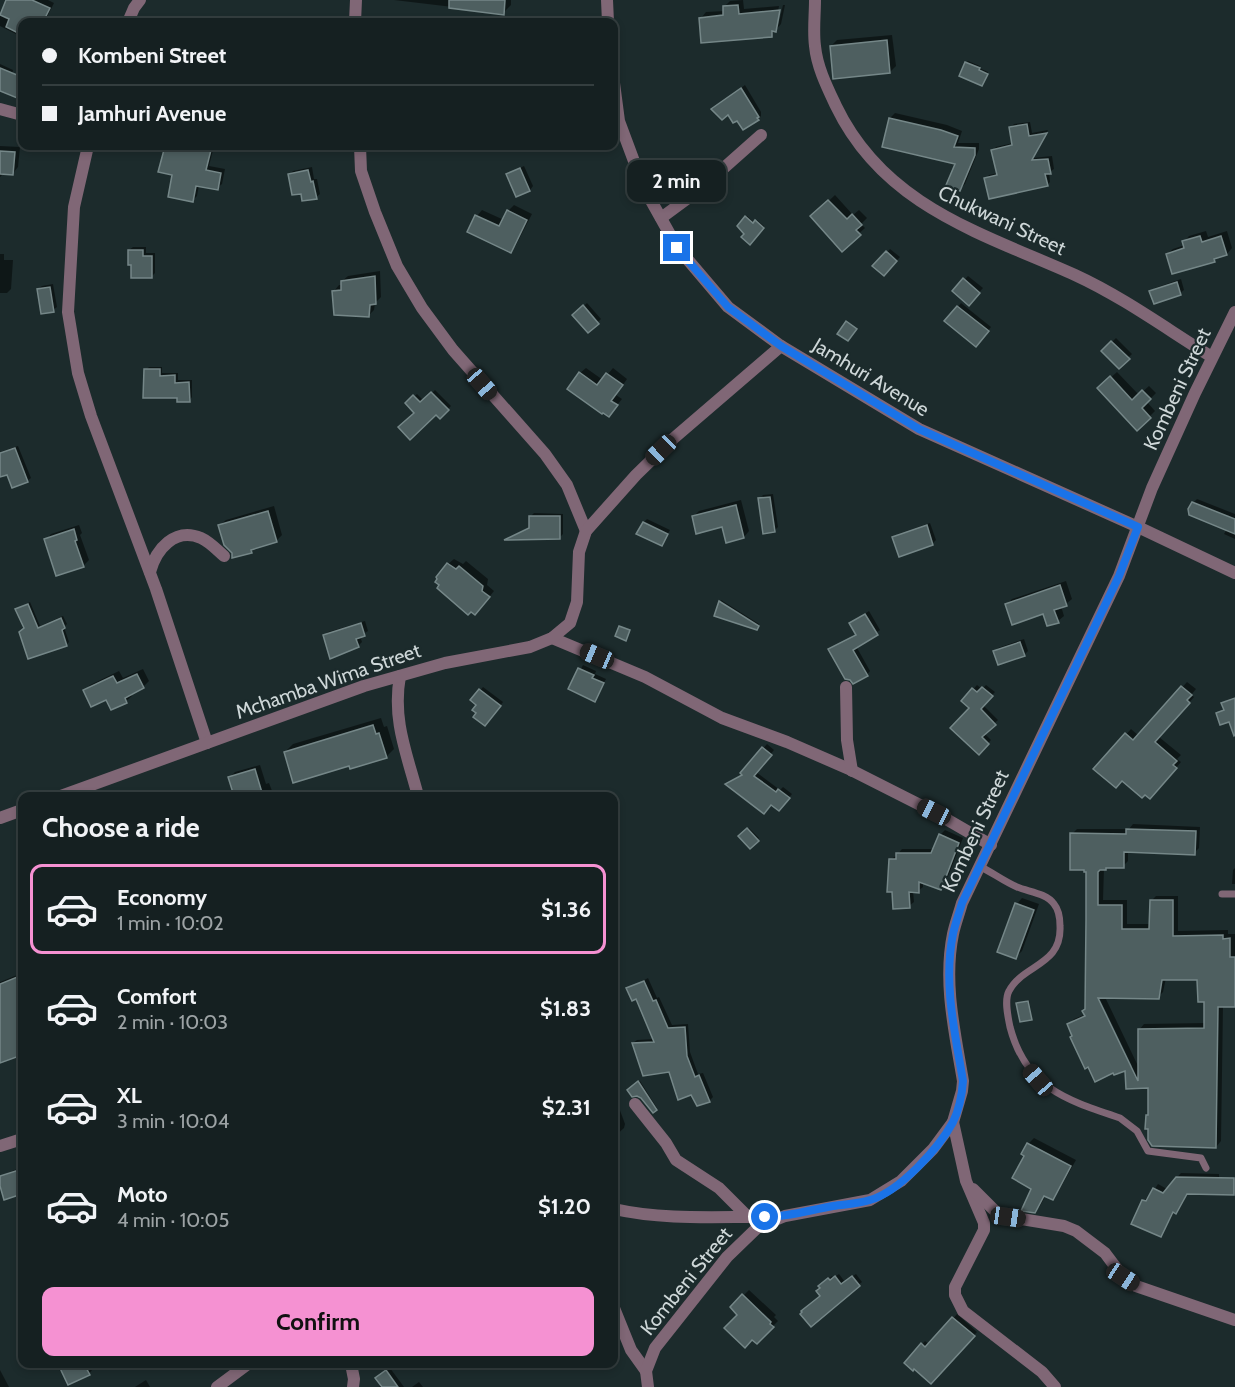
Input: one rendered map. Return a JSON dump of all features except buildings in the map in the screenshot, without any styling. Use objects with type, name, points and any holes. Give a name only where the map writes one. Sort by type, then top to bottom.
[{"type":"street","points":[[130,18],[140,0]]},
{"type":"street","points":[[355,18],[356,0]]},
{"type":"street","points":[[607,0],[608,18]]},
{"type":"street","name":"Chukwani Street","points":[[815,0],[814,46],[822,77],[858,145],[893,181],[922,204],[994,240],[1077,276],[1212,357]]},
{"type":"street","points":[[0,109],[18,114]]},
{"type":"street","name":"Jamhuri Avenue","points":[[618,118],[644,189],[677,248],[728,307],[781,346],[919,429],[1235,573]]},
{"type":"street","points":[[661,218],[706,184],[761,135]]},
{"type":"street","points":[[86,150],[74,207],[68,312],[78,373],[91,416],[150,572],[207,743]]},
{"type":"street","points":[[360,150],[361,171],[397,266],[422,308],[453,350],[545,454],[567,485],[586,531]]},
{"type":"street","name":"Kombeni Street","points":[[646,1371],[655,1348],[727,1257],[758,1227],[782,1217],[870,1200],[885,1193],[917,1167],[953,1122],[963,1081],[950,996],[949,963],[953,934],[962,903],[1119,576],[1152,488],[1235,312]]},
{"type":"street","name":"Mchamba Wima Street","points":[[72,792],[353,689],[444,663],[530,647],[552,638],[570,623],[577,602],[579,552],[586,531],[636,475],[674,438],[781,346]]},
{"type":"street","points":[[150,572],[158,551],[178,536],[189,535],[202,538],[224,556]]},
{"type":"street","points":[[552,638],[645,677],[722,718],[787,742],[852,771],[934,812],[991,845]]},
{"type":"street","points":[[400,676],[396,696],[397,713],[417,792]]},
{"type":"street","points":[[846,687],[847,740],[852,771]]},
{"type":"street","points":[[0,818],[18,811]]},
{"type":"street","points":[[635,1104],[666,1143],[676,1160],[719,1188],[748,1217]]},
{"type":"street","points":[[953,1122],[966,1182],[982,1217],[984,1230],[955,1287],[958,1305],[1042,1372],[1055,1387]]},
{"type":"street","points":[[0,1146],[18,1140]]},
{"type":"street","points":[[966,1182],[996,1212],[1008,1217],[1064,1226],[1076,1231],[1105,1253],[1123,1277],[1136,1286],[1235,1320]]},
{"type":"street","points":[[618,1210],[636,1214],[669,1216],[782,1217]]},
{"type":"street","points":[[618,1318],[631,1350],[646,1371],[648,1387]]},
{"type":"street","points":[[217,1387],[243,1368]]},
{"type":"street","points":[[352,1368],[353,1387]]},
{"type":"lane","points":[[981,867],[1016,886],[1046,897],[1054,902],[1058,911],[1060,936],[1057,946],[1048,960],[1017,981],[1007,997],[1008,1019],[1012,1034],[1026,1065],[1038,1080],[1072,1101],[1127,1122],[1137,1131],[1148,1151],[1201,1158],[1206,1168]]},
{"type":"lane","points":[[1222,894],[1235,894]]},
{"type":"route","points":[[677,248],[728,307],[781,346],[919,429],[1111,517],[1138,527],[1119,576],[962,903],[953,934],[949,963],[950,996],[963,1081],[953,1122],[917,1167],[885,1193],[870,1200],[782,1217],[765,1217]]}]
